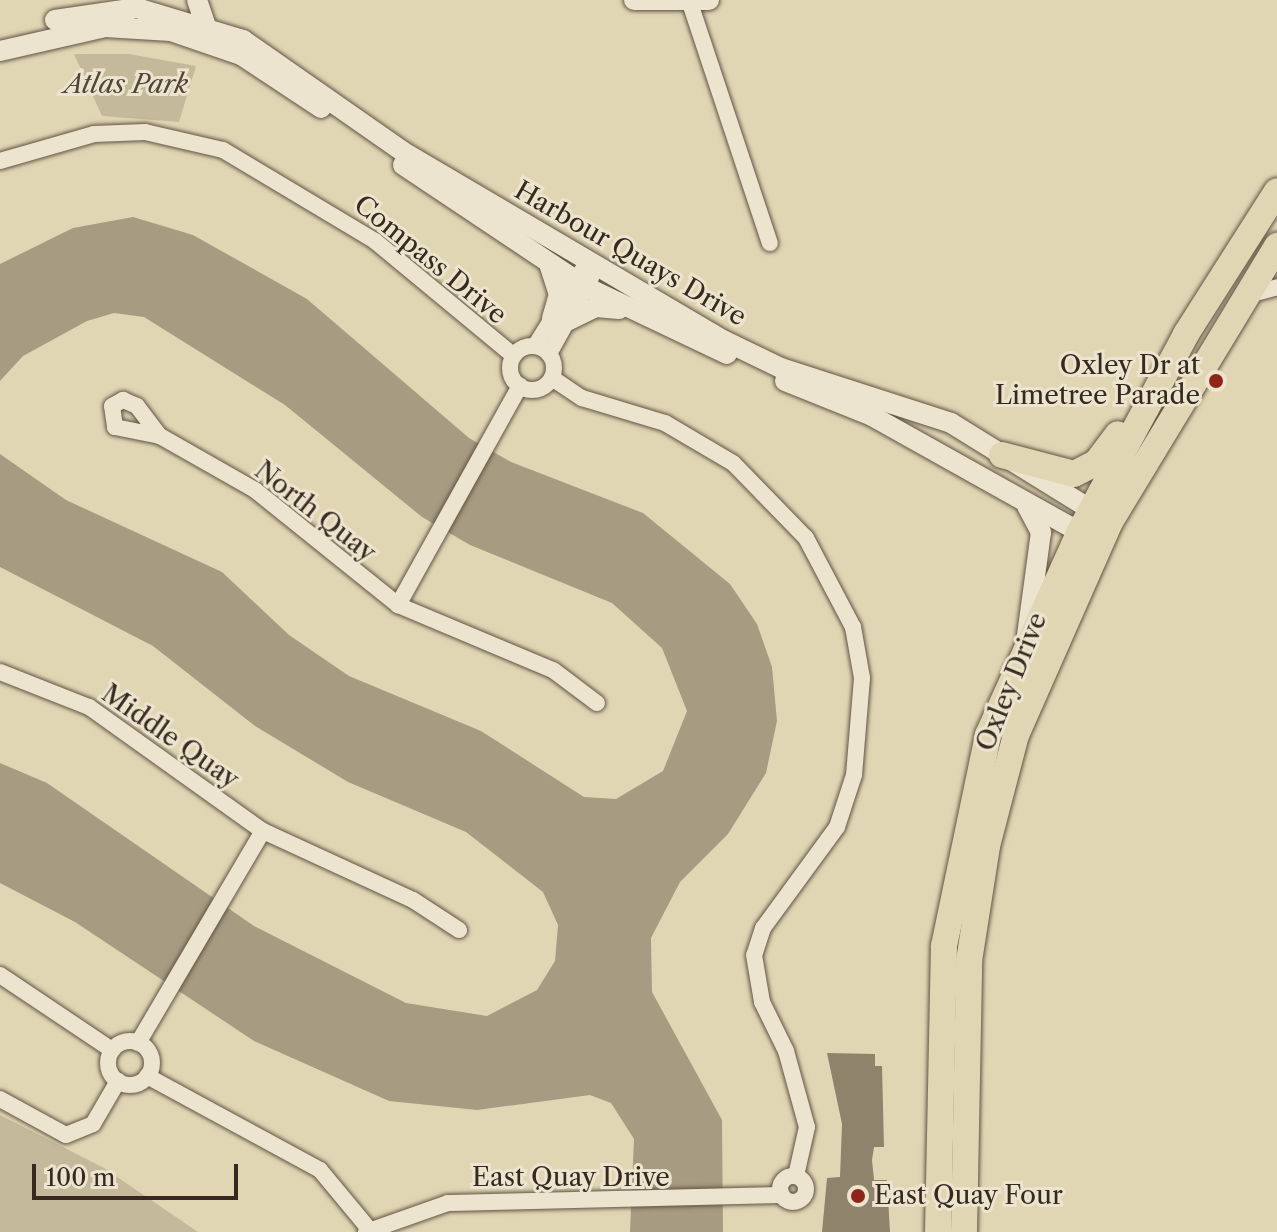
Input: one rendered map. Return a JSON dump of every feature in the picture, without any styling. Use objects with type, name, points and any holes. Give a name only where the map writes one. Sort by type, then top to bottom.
[{"type":"main road","name":"Oxley Drive","points":[[964,1232],[969,961],[987,846],[1037,676],[1095,527],[1186,334],[1277,191]]},
{"type":"main road","name":"Oxley Drive","points":[[938,1232],[941,986],[951,892],[988,735],[1027,636],[1277,246]]},
{"type":"main road","points":[[1002,455],[1065,474],[1089,469],[1186,334]]},
{"type":"street","points":[[0,50],[89,0]]},
{"type":"street","points":[[197,0],[206,26]]},
{"type":"street","points":[[634,0],[700,2],[770,243]]},
{"type":"street","points":[[105,27],[138,3]]},
{"type":"street","name":"Harbour Quays Drive","points":[[55,20],[138,3],[206,26],[262,51],[402,151],[593,263],[781,368],[917,408],[1002,455],[1095,527]]},
{"type":"street","name":"Harbour Quays Drive","points":[[138,3],[171,31],[256,64],[549,264],[630,311],[872,416],[1024,503],[1095,527]]},
{"type":"street","points":[[0,50],[105,27],[171,31]]},
{"type":"street","name":"Compass Drive","points":[[0,161],[94,134],[145,132],[223,150],[375,241],[514,356]]},
{"type":"street","points":[[542,350],[552,378],[534,390],[520,386],[511,372],[514,356],[542,350],[593,263]]},
{"type":"street","points":[[549,264],[559,294],[560,320]]},
{"type":"street","points":[[1244,297],[1277,287]]},
{"type":"street","points":[[560,320],[596,307],[630,311]]},
{"type":"street","name":"East Quay Drive","points":[[367,1231],[448,1203],[740,1202],[782,1195],[783,1181],[796,1176],[807,1127],[786,1051],[759,993],[754,955],[763,928],[837,827],[854,775],[862,678],[853,627],[806,538],[733,463],[665,423],[582,398],[552,378]]},
{"type":"street","points":[[398,605],[497,435],[520,386]]},
{"type":"street","name":"North Quay","points":[[160,436],[278,507],[398,605],[553,670],[597,703]]},
{"type":"street","points":[[1024,503],[1041,532],[1027,636]]},
{"type":"street","name":"Middle Quay","points":[[0,672],[89,707],[263,831],[413,900],[459,930]]},
{"type":"street","points":[[0,975],[112,1050],[138,1043],[263,831]]},
{"type":"street","points":[[112,1050],[108,1066],[118,1081],[133,1085],[147,1076],[150,1056],[138,1043]]},
{"type":"street","points":[[147,1076],[320,1170],[367,1231]]},
{"type":"street","points":[[0,1099],[66,1135],[93,1124],[118,1081]]},
{"type":"green space","name":"Atlas Park","points":[[74,54],[129,54],[196,66],[179,122],[102,116]]},
{"type":"green space","points":[[0,1115],[104,1168],[198,1232],[0,1232]]},
{"type":"shaded area","points":[[133,217],[193,235],[307,299],[469,438],[511,462],[643,513],[730,584],[757,624],[772,667],[777,721],[766,773],[728,834],[680,882],[651,938],[652,992],[722,1120],[723,1232],[630,1232],[634,1139],[611,1103],[590,1095],[477,1110],[389,1101],[254,1041],[75,922],[0,883],[0,763],[47,783],[254,926],[406,1003],[487,1016],[537,990],[555,961],[558,925],[543,892],[466,832],[348,782],[255,726],[153,646],[0,567],[0,454],[66,500],[222,572],[289,635],[349,676],[481,731],[584,797],[616,799],[663,771],[687,711],[662,648],[612,603],[470,545],[422,517],[285,405],[144,317],[114,313],[87,321],[23,356],[0,381],[0,264],[73,228]]},
{"type":"building","points":[[827,1053],[875,1054],[875,1066],[882,1066],[884,1147],[874,1147],[872,1160],[874,1180],[887,1180],[890,1232],[822,1232],[827,1178],[840,1177],[842,1124]]},
{"type":"place","name":"Oxley Dr at Limetree Parade","points":[[1216,381]]},
{"type":"place","name":"East Quay Four","points":[[858,1196]]}]
